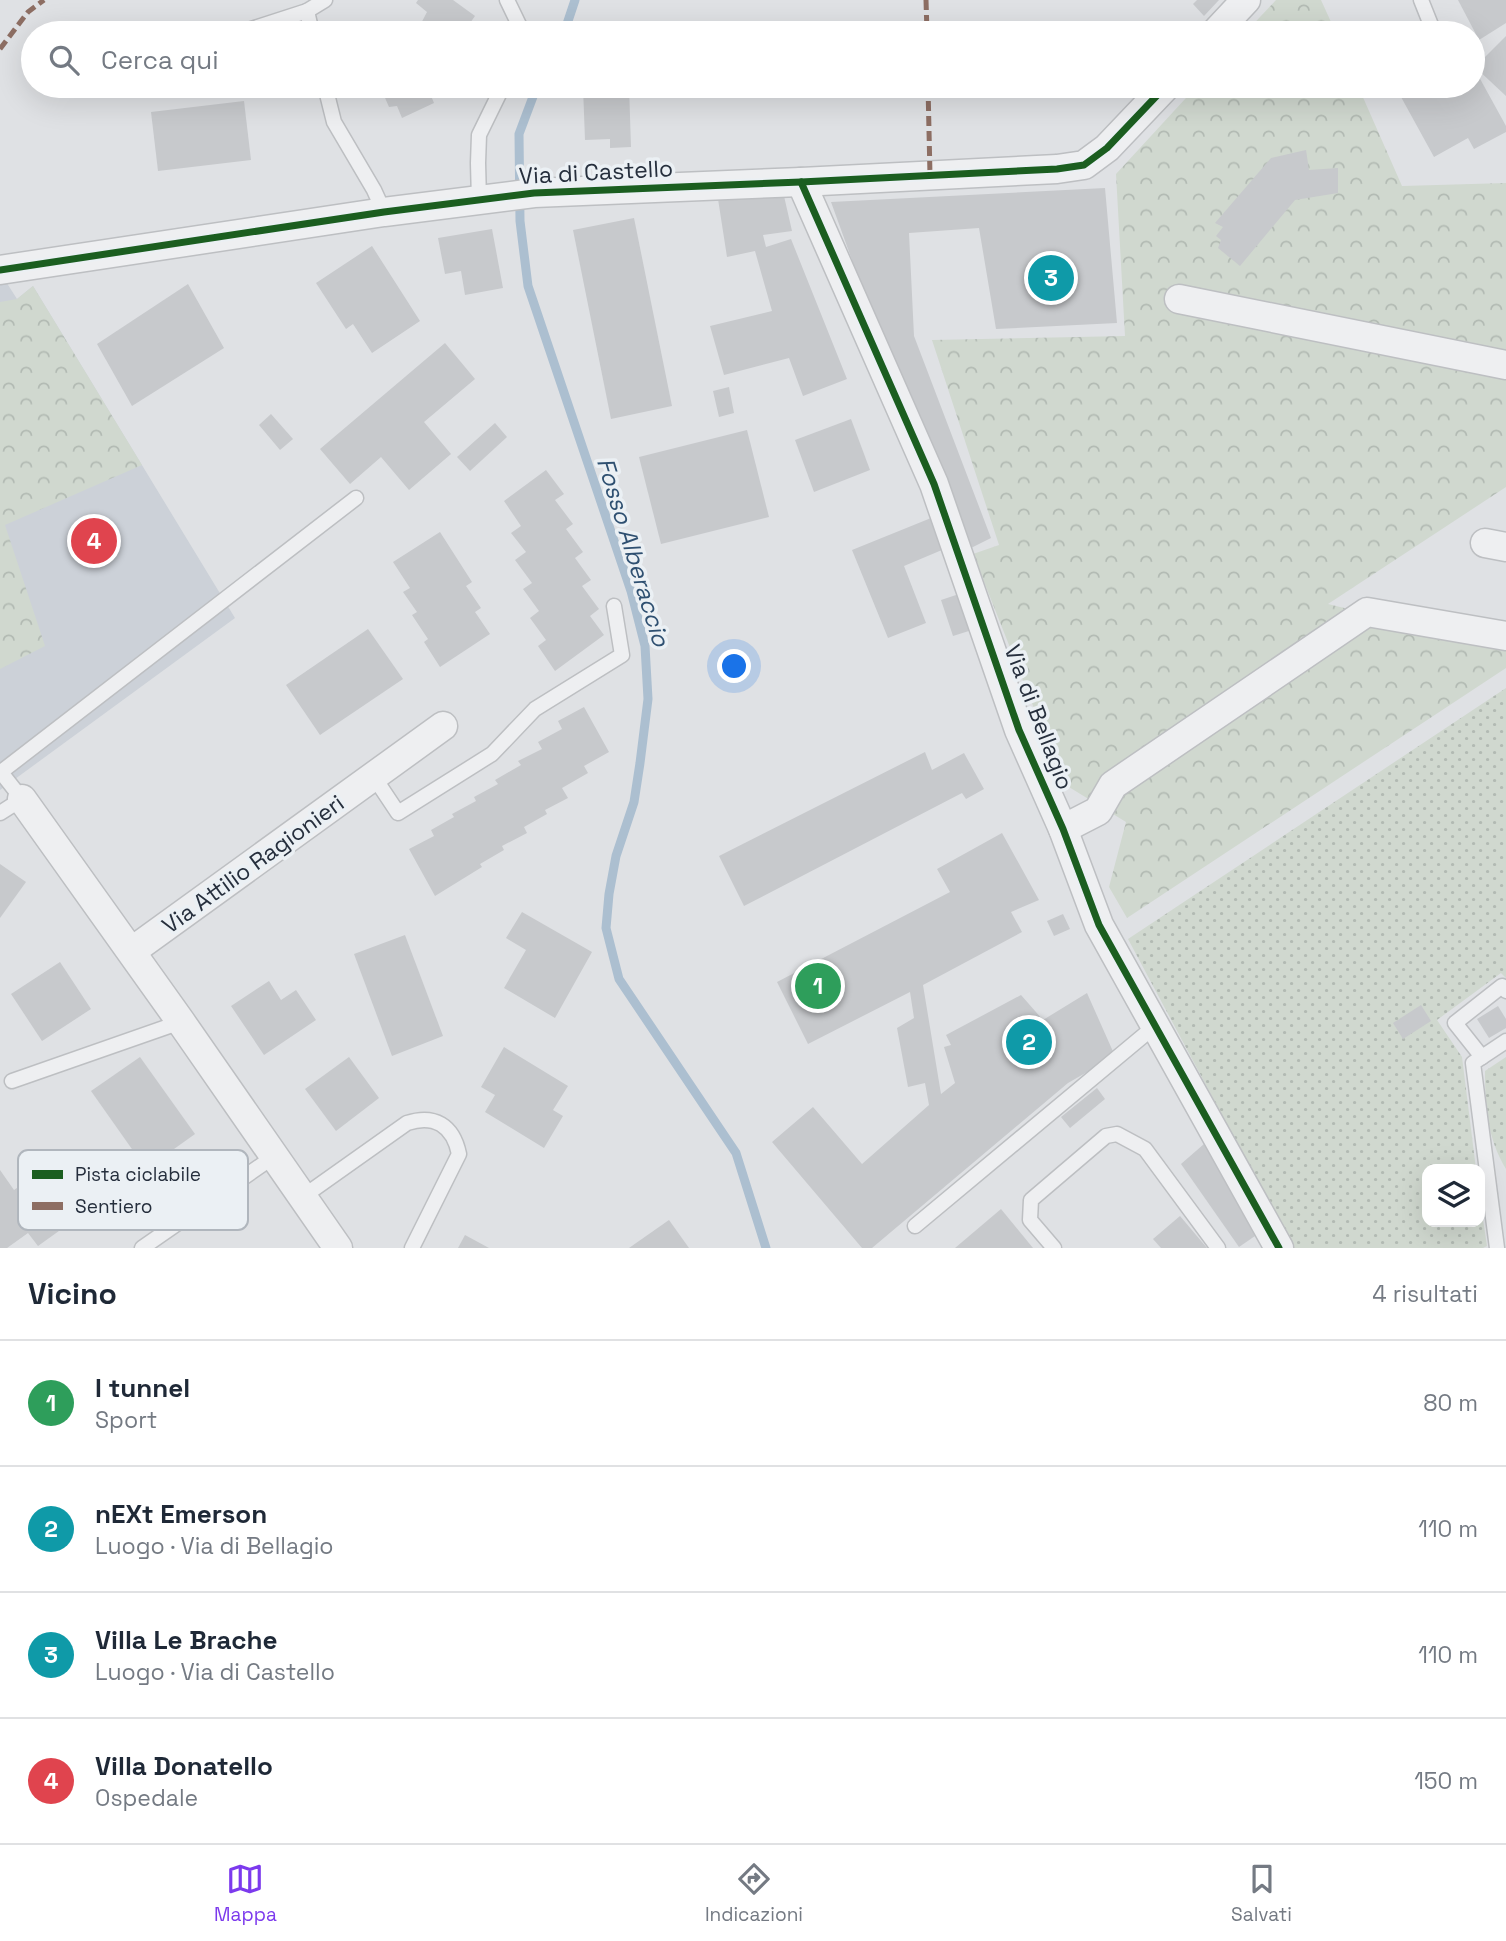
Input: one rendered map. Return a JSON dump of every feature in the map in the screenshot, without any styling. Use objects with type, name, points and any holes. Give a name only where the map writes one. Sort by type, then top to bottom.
[{"type":"street","points":[[1226,21],[1246,0]]},
{"type":"street","name":"Via di Castello","points":[[0,270],[384,212],[534,193],[801,183],[1057,169],[1084,165],[1107,148],[1155,98]]},
{"type":"street","name":"Via di Bellagio","points":[[801,183],[934,484],[1018,730],[1063,829],[1099,925],[1279,1248]]},
{"type":"street","points":[[1179,299],[1506,365]]},
{"type":"street","points":[[1063,829],[1098,811],[1112,785],[1367,611],[1506,636]]},
{"type":"street","name":"Via Attilio Ragionieri","points":[[132,951],[443,726]]},
{"type":"street","points":[[11,806],[132,951],[338,1248]]},
{"type":"lane","points":[[276,21],[307,11],[325,0]]},
{"type":"lane","points":[[507,0],[517,21]]},
{"type":"lane","points":[[1421,0],[1429,21]]},
{"type":"lane","points":[[307,11],[309,21]]},
{"type":"lane","points":[[328,98],[334,122],[384,212]]},
{"type":"lane","points":[[492,198],[478,163],[480,135],[497,98]]},
{"type":"lane","points":[[11,806],[0,772],[356,498]]},
{"type":"lane","points":[[374,777],[398,813],[492,754],[535,709],[622,654],[614,606]]},
{"type":"lane","points":[[1482,1058],[1455,1023],[1502,986],[1506,991]]},
{"type":"lane","points":[[12,1081],[181,1022]]},
{"type":"lane","points":[[915,1226],[1155,1026]]},
{"type":"lane","points":[[1497,1248],[1473,1063],[1506,1041]]},
{"type":"lane","points":[[304,1196],[407,1123],[433,1119],[452,1136],[459,1154],[412,1248]]},
{"type":"lane","points":[[1054,1248],[1030,1220],[1031,1200],[1106,1136],[1117,1134],[1145,1149],[1218,1248]]},
{"type":"lane","points":[[248,1174],[276,1155]]},
{"type":"lane","points":[[142,1248],[168,1230]]},
{"type":"shaded area","points":[[3,277],[17,299],[33,286],[235,618],[0,790],[0,278]]},
{"type":"green space","points":[[1276,0],[1321,0],[1331,21],[1256,21]]},
{"type":"green space","points":[[1186,98],[1363,98],[1402,186],[1506,183],[1506,487],[1328,604],[1506,648],[1506,668],[1127,918],[1109,887],[1126,822],[1064,784],[973,554],[999,545],[932,340],[1125,336],[1116,174]]},
{"type":"green space","points":[[33,286],[142,465],[5,525],[45,646],[0,669],[0,302],[17,299]]},
{"type":"green space","points":[[1506,688],[1506,978],[1501,973],[1437,1020],[1462,1057],[1475,1164],[1422,1164],[1422,1227],[1484,1227],[1487,1246],[1293,1248],[1128,939]]},
{"type":"green space","points":[[1506,1057],[1506,1169],[1488,1122],[1485,1071]]},
{"type":"building","points":[[418,0],[453,0],[475,16],[471,21],[422,21],[427,12],[416,3]]},
{"type":"building","points":[[1197,0],[1219,0],[1204,16],[1193,4]]},
{"type":"building","points":[[1458,0],[1506,0],[1506,23],[1485,36],[1485,21],[1469,21]]},
{"type":"building","points":[[1506,36],[1506,96],[1485,76],[1485,57]]},
{"type":"building","points":[[1485,88],[1506,126],[1506,132],[1474,149],[1468,138],[1434,157],[1402,98],[1485,98]]},
{"type":"building","points":[[385,98],[432,98],[434,103],[402,118],[397,106],[389,107]]},
{"type":"building","points":[[583,98],[629,98],[631,147],[610,148],[610,139],[585,140]]},
{"type":"building","points":[[244,101],[251,160],[158,171],[151,112]]},
{"type":"building","points":[[1306,150],[1309,170],[1338,168],[1338,193],[1295,200],[1240,266],[1218,248],[1221,240],[1216,236],[1223,227],[1215,223],[1271,158]]},
{"type":"building","points":[[1105,188],[1117,323],[996,329],[979,228],[909,233],[914,336],[991,538],[969,549],[882,343],[831,202]]},
{"type":"building","points":[[784,196],[792,231],[763,235],[766,247],[791,239],[847,379],[803,396],[789,358],[724,375],[710,326],[772,311],[755,251],[727,257],[718,199]]},
{"type":"building","points":[[634,218],[672,406],[611,419],[573,230]]},
{"type":"building","points":[[492,229],[503,288],[465,295],[461,271],[445,274],[438,238]]},
{"type":"building","points":[[372,246],[420,321],[372,353],[353,324],[346,329],[316,283]]},
{"type":"building","points":[[188,284],[224,348],[132,406],[97,344]]},
{"type":"building","points":[[445,343],[475,379],[424,422],[451,454],[409,490],[381,457],[350,484],[320,449]]},
{"type":"building","points":[[729,387],[734,413],[719,417],[713,391]]},
{"type":"building","points":[[271,414],[293,439],[280,450],[259,425]]},
{"type":"building","points":[[851,419],[870,470],[814,492],[795,440]]},
{"type":"building","points":[[495,423],[507,437],[470,471],[457,457]]},
{"type":"building","points":[[747,430],[769,517],[661,544],[639,457]]},
{"type":"building","points":[[546,470],[564,494],[555,500],[573,524],[566,529],[583,552],[575,558],[591,580],[582,586],[599,609],[590,616],[604,635],[555,671],[538,646],[546,640],[530,618],[539,611],[523,589],[532,583],[515,560],[526,552],[511,533],[521,526],[504,501]]},
{"type":"building","points":[[936,516],[949,547],[904,566],[926,623],[888,638],[852,550]]},
{"type":"building","points":[[440,532],[472,582],[466,586],[481,608],[475,612],[490,634],[440,667],[424,642],[428,639],[412,615],[417,612],[403,592],[410,588],[393,562]]},
{"type":"building","points":[[959,594],[972,630],[953,636],[941,600]]},
{"type":"building","points":[[368,629],[403,679],[320,735],[286,685]]},
{"type":"building","points":[[584,707],[609,752],[584,766],[588,773],[562,788],[568,798],[545,810],[547,814],[524,827],[527,833],[502,846],[504,850],[480,864],[482,867],[435,896],[409,849],[434,836],[431,830],[476,801],[474,797],[498,784],[495,780],[521,765],[518,761],[542,749],[538,742],[562,729],[558,721]]},
{"type":"building","points":[[925,752],[932,770],[964,753],[984,789],[966,799],[962,793],[744,906],[719,856]]},
{"type":"building","points":[[1002,833],[1039,900],[1011,912],[1022,932],[923,985],[941,1094],[955,1083],[944,1047],[951,1045],[946,1035],[1021,995],[1043,1020],[1087,993],[1115,1056],[1068,1083],[872,1248],[862,1248],[772,1142],[813,1107],[862,1164],[929,1105],[925,1083],[908,1087],[897,1028],[914,1018],[910,992],[808,1044],[777,982],[950,892],[937,869]]},
{"type":"building","points":[[0,864],[26,882],[0,918]]},
{"type":"building","points":[[522,912],[592,952],[555,1018],[504,988],[526,950],[506,938]]},
{"type":"building","points":[[1063,914],[1070,929],[1054,936],[1047,921]]},
{"type":"building","points":[[405,935],[443,1036],[392,1056],[354,954]]},
{"type":"building","points":[[60,962],[91,1009],[42,1041],[11,994]]},
{"type":"building","points":[[269,981],[281,1000],[296,990],[316,1020],[264,1055],[231,1006]]},
{"type":"building","points":[[1421,1005],[1431,1021],[1403,1039],[1393,1023]]},
{"type":"building","points":[[1498,1006],[1506,1019],[1506,1028],[1489,1038],[1477,1019]]},
{"type":"building","points":[[504,1047],[568,1086],[553,1110],[563,1116],[544,1148],[485,1112],[495,1095],[481,1087]]},
{"type":"building","points":[[140,1057],[195,1134],[173,1150],[133,1150],[91,1091]]},
{"type":"building","points":[[349,1057],[379,1098],[336,1131],[305,1089]]},
{"type":"building","points":[[1097,1088],[1105,1099],[1070,1128],[1061,1117]]},
{"type":"building","points":[[1204,1144],[1255,1236],[1239,1247],[1181,1164]]},
{"type":"building","points":[[0,1170],[14,1190],[18,1187],[18,1230],[60,1230],[38,1246],[28,1233],[7,1248],[0,1248]]},
{"type":"building","points":[[1001,1209],[1033,1248],[955,1248]]},
{"type":"building","points":[[1180,1216],[1207,1248],[1161,1248],[1153,1239]]},
{"type":"building","points":[[669,1220],[689,1248],[629,1248]]},
{"type":"building","points":[[465,1235],[489,1248],[458,1248]]},
{"type":"waterway","name":"Fosso Alberaccio","points":[[568,21],[575,0]]},
{"type":"waterway","name":"Fosso Alberaccio","points":[[532,98],[519,134],[520,221],[528,286],[631,591],[645,646],[648,699],[640,763],[634,802],[616,856],[606,928],[619,979],[736,1153],[766,1248]]},
{"type":"marked path","points":[[21,21],[44,0]]},
{"type":"marked path","points":[[926,0],[927,21]]},
{"type":"marked path","points":[[0,49],[21,21]]},
{"type":"marked path","points":[[928,98],[930,175]]},
{"type":"cycle path","points":[[0,270],[384,212],[534,193],[1057,169],[1084,165],[1107,148],[1155,98]]},
{"type":"cycle path","points":[[801,182],[934,484],[1019,730],[1063,829],[1099,925],[1279,1248]]},
{"type":"place","name":"Villa Le Brache","points":[[1051,278]]},
{"type":"place","name":"Villa Donatello","points":[[94,541]]},
{"type":"place","name":"I tunnel","points":[[818,986]]},
{"type":"place","name":"nEXt Emerson","points":[[1029,1042]]}]
